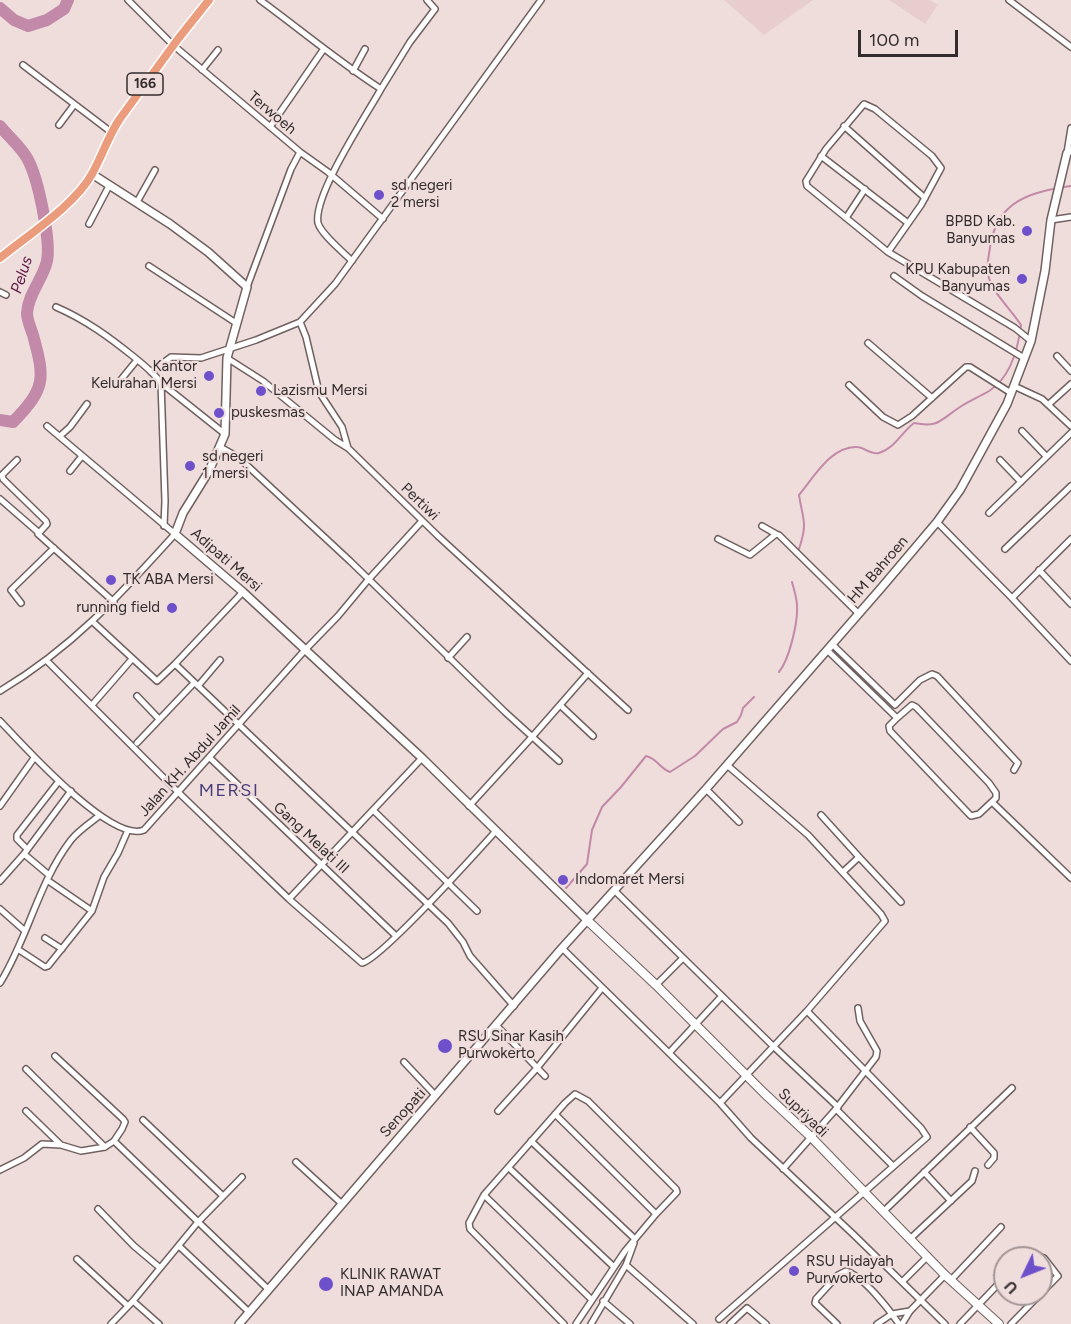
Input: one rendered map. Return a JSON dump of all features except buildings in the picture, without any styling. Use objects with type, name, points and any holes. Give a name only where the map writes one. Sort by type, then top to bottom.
[{"type":"main road","name":"166","points":[[0,258],[69,202],[92,174],[111,132],[173,45],[209,0]]},
{"type":"main road","name":"Supriyadi","points":[[588,921],[811,1137],[948,1278],[999,1324]]},
{"type":"street","name":"Terwoeh","points":[[128,0],[173,45],[300,152],[291,169],[247,287]]},
{"type":"street","points":[[260,0],[304,32],[323,50],[381,89]]},
{"type":"street","points":[[352,261],[319,226],[322,198],[330,174],[410,42],[435,9],[427,0]]},
{"type":"street","points":[[152,372],[171,357],[201,357],[256,340],[300,322],[335,284],[541,0]]},
{"type":"street","points":[[1009,0],[1071,47]]},
{"type":"street","points":[[352,71],[365,49]]},
{"type":"street","points":[[202,70],[218,50]]},
{"type":"street","points":[[270,127],[323,50]]},
{"type":"street","points":[[23,65],[111,132]]},
{"type":"street","points":[[59,126],[74,105]]},
{"type":"street","points":[[888,252],[925,198],[941,168],[932,156],[869,105],[861,106],[821,156],[806,181],[807,186],[888,252],[1015,328],[1028,339]]},
{"type":"street","points":[[844,126],[925,198]]},
{"type":"street","points":[[1069,151],[1071,128]]},
{"type":"street","name":"HM Bahroen","points":[[588,921],[859,614],[937,522],[960,490],[1003,413],[1028,339],[1045,271],[1051,220],[1062,168],[1069,151]]},
{"type":"street","points":[[300,152],[383,219]]},
{"type":"street","points":[[821,156],[908,223]]},
{"type":"street","points":[[137,202],[155,170]]},
{"type":"street","points":[[92,174],[137,202],[208,252],[247,287]]},
{"type":"street","points":[[89,224],[109,186]]},
{"type":"street","points":[[846,218],[865,189]]},
{"type":"street","points":[[1051,220],[1071,217]]},
{"type":"street","points":[[150,266],[236,323]]},
{"type":"street","points":[[894,276],[922,296],[1022,356]]},
{"type":"street","name":"Adipati Mersi","points":[[247,287],[230,348],[223,448],[183,513],[176,535],[243,592],[422,758],[588,921]]},
{"type":"street","points":[[56,307],[80,317],[96,328],[225,434]]},
{"type":"street","points":[[300,322],[306,337],[319,392],[342,427],[348,448]]},
{"type":"street","points":[[868,343],[932,398]]},
{"type":"street","points":[[1057,356],[1071,371]]},
{"type":"street","points":[[119,382],[137,360]]},
{"type":"street","name":"Pertiwi","points":[[230,360],[263,381],[348,448],[422,521],[628,710]]},
{"type":"street","points":[[849,385],[883,417],[892,424],[898,425],[912,416],[966,367],[970,367],[1010,389],[1036,396],[1049,404],[1071,426]]},
{"type":"street","points":[[161,383],[164,526]]},
{"type":"street","points":[[1049,404],[1071,384]]},
{"type":"street","points":[[60,436],[70,427],[87,404]]},
{"type":"street","points":[[0,691],[49,662],[96,625],[114,602],[176,535],[47,426]]},
{"type":"street","points":[[1022,431],[1046,456]]},
{"type":"street","points":[[989,513],[1071,433]]},
{"type":"street","points":[[223,448],[231,452],[559,761]]},
{"type":"street","points":[[70,471],[82,456]]},
{"type":"street","points":[[17,460],[2,475],[3,479],[46,521],[46,525],[38,532]]},
{"type":"street","points":[[1000,460],[1021,482]]},
{"type":"street","points":[[1005,549],[1071,486]]},
{"type":"street","points":[[0,499],[114,602]]},
{"type":"street","name":"Jalan KH. Abdul Jamil","points":[[0,721],[34,758],[99,816],[128,830],[140,832],[210,758],[422,521]]},
{"type":"street","points":[[937,522],[1071,661]]},
{"type":"street","points":[[762,526],[784,539],[859,614]]},
{"type":"street","points":[[718,539],[750,555],[776,534]]},
{"type":"street","points":[[1012,598],[1071,539]]},
{"type":"street","points":[[21,603],[11,590],[54,548]]},
{"type":"street","points":[[1039,570],[1070,600]]},
{"type":"street","points":[[96,625],[157,681],[243,592]]},
{"type":"street","points":[[448,658],[467,637]]},
{"type":"street","points":[[830,647],[897,718]]},
{"type":"street","points":[[830,647],[895,705],[920,680],[932,674],[937,676],[1018,763],[1014,770]]},
{"type":"street","points":[[92,705],[132,659]]},
{"type":"street","points":[[137,743],[220,660]]},
{"type":"street","points":[[49,662],[178,792],[289,898],[362,963],[368,961],[396,936],[495,832]]},
{"type":"street","points":[[175,664],[428,904],[460,937],[470,956],[514,1006]]},
{"type":"street","points":[[469,806],[588,673]]},
{"type":"street","points":[[136,696],[159,719]]},
{"type":"street","points":[[560,705],[593,736]]},
{"type":"street","points":[[912,705],[916,706],[997,796],[979,814],[971,816],[890,730],[889,726],[897,718],[912,705]]},
{"type":"street","points":[[0,806],[34,758]]},
{"type":"street","name":"Gang Melati III","points":[[210,758],[396,936]]},
{"type":"street","points":[[289,898],[422,758]]},
{"type":"street","points":[[720,1103],[807,1011],[885,921],[808,835],[727,765]]},
{"type":"street","points":[[59,781],[17,835],[17,839],[25,852],[48,877],[92,910]]},
{"type":"street","points":[[706,789],[739,822]]},
{"type":"street","points":[[0,881],[71,791]]},
{"type":"street","points":[[992,802],[1071,878]]},
{"type":"street","points":[[373,810],[477,911]]},
{"type":"street","points":[[821,814],[902,902]]},
{"type":"street","points":[[0,983],[19,950],[48,877],[72,839],[99,816]]},
{"type":"street","points":[[19,950],[47,967],[92,910],[104,877],[128,830]]},
{"type":"street","points":[[843,872],[859,857]]},
{"type":"street","points":[[615,891],[837,1108],[893,1166]]},
{"type":"street","points":[[0,909],[26,931]]},
{"type":"street","name":"Senopati","points":[[239,1324],[341,1203],[588,921]]},
{"type":"street","points":[[45,938],[62,949]]},
{"type":"street","points":[[562,948],[720,1103],[751,1138],[836,1217],[920,1302],[945,1324]]},
{"type":"street","points":[[656,985],[682,958]]},
{"type":"street","points":[[0,967],[7,971]]},
{"type":"street","points":[[498,1111],[537,1068],[602,988]]},
{"type":"street","points":[[669,1053],[722,996]]},
{"type":"street","points":[[783,1169],[837,1108],[876,1057],[877,1051],[860,1021],[858,1008]]},
{"type":"street","points":[[719,1320],[927,1135],[807,1011]]},
{"type":"street","points":[[496,1025],[545,1076]]},
{"type":"street","points":[[0,1170],[24,1158],[40,1145],[61,1145],[81,1151],[105,1147],[114,1141],[124,1125],[123,1119],[55,1056]]},
{"type":"street","points":[[404,1062],[436,1096]]},
{"type":"street","points":[[26,1069],[105,1147]]},
{"type":"street","points":[[884,1210],[1012,1088]]},
{"type":"street","points":[[564,1324],[469,1228],[469,1221],[484,1195],[531,1141],[573,1095],[579,1095],[621,1134],[677,1192],[635,1239],[605,1279],[576,1324]]},
{"type":"street","points":[[26,1111],[61,1145]]},
{"type":"street","points":[[555,1114],[656,1214]]},
{"type":"street","points":[[143,1120],[223,1196]]},
{"type":"street","points":[[970,1127],[995,1155],[988,1166]]},
{"type":"street","points":[[114,1141],[269,1290]]},
{"type":"street","points":[[531,1141],[635,1239]]},
{"type":"street","points":[[296,1162],[341,1203]]},
{"type":"street","points":[[509,1168],[614,1267]]},
{"type":"street","points":[[911,1238],[972,1181],[975,1171]]},
{"type":"street","points":[[924,1172],[951,1200]]},
{"type":"street","points":[[111,1324],[133,1301],[198,1222],[242,1177]]},
{"type":"street","points":[[484,1195],[592,1300]]},
{"type":"street","points":[[98,1209],[134,1246],[159,1267]]},
{"type":"street","points":[[837,1324],[815,1303],[838,1275],[846,1271],[859,1279],[900,1324],[910,1311],[1001,1227]]},
{"type":"street","points":[[582,1314],[592,1323],[626,1264],[635,1239]]},
{"type":"street","points":[[179,1246],[249,1312]]},
{"type":"street","points":[[902,1282],[928,1256]]},
{"type":"street","points":[[77,1259],[128,1306]]},
{"type":"street","points":[[626,1264],[693,1324]]},
{"type":"street","points":[[1053,1267],[1058,1276],[1053,1281]]},
{"type":"street","points":[[605,1279],[613,1285]]},
{"type":"street","points":[[960,1324],[993,1290]]},
{"type":"street","points":[[133,1301],[159,1324]]},
{"type":"street","points":[[603,1301],[630,1324]]},
{"type":"street","points":[[1011,1324],[1029,1306]]},
{"type":"street","points":[[730,1324],[747,1308],[766,1324]]},
{"type":"street","points":[[877,1324],[892,1314],[910,1311]]},
{"type":"shaded area","points":[[724,0],[813,0],[764,35]]},
{"type":"shaded area","points":[[889,0],[930,0],[938,5],[925,24]]},
{"type":"shaded area","points":[[160,392],[166,392],[168,526],[161,520]]},
{"type":"waterway","name":"Pelus","points":[[0,8],[14,20],[28,26],[47,20],[64,9],[68,0]]},
{"type":"waterway","name":"Pelus","points":[[0,126],[21,150],[31,167],[43,209],[48,251],[45,268],[30,299],[27,313],[40,362],[40,382],[32,400],[13,422],[0,420]]},
{"type":"waterway","points":[[799,549],[804,527],[799,495],[831,457],[848,448],[860,447],[876,453],[884,451],[914,423],[939,422],[963,405],[989,391],[1008,371],[1018,344],[1021,325],[990,282],[987,269],[994,231],[1000,218],[1018,201],[1042,191],[1071,186]]},
{"type":"waterway","points":[[779,672],[789,650],[796,622],[797,603],[792,582]]},
{"type":"waterway","points":[[566,888],[587,864],[592,830],[602,807],[646,756],[670,772],[695,756],[723,729],[737,722],[743,708],[754,697]]},
{"type":"place","name":"sd negeri 2 mersi","points":[[379,195]]},
{"type":"place","name":"BPBD Kab. Banyumas","points":[[1027,231]]},
{"type":"place","name":"KPU Kabupaten Banyumas","points":[[1022,279]]},
{"type":"place","name":"Kantor Kelurahan Mersi","points":[[209,376]]},
{"type":"place","name":"Lazismu Mersi","points":[[261,391]]},
{"type":"place","name":"puskesmas","points":[[219,413]]},
{"type":"place","name":"sd negeri 1 mersi","points":[[190,466]]},
{"type":"place","name":"TK ABA Mersi","points":[[111,580]]},
{"type":"place","name":"running field","points":[[172,608]]},
{"type":"place","name":"Indomaret Mersi","points":[[563,880]]},
{"type":"place","name":"RSU Sinar Kasih Purwokerto","points":[[445,1046]]},
{"type":"place","name":"RSU Hidayah Purwokerto","points":[[794,1271]]},
{"type":"place","name":"KLINIK RAWAT INAP AMANDA","points":[[326,1284]]},
{"type":"district","name":"MERSI","points":[[229,791]]}]
